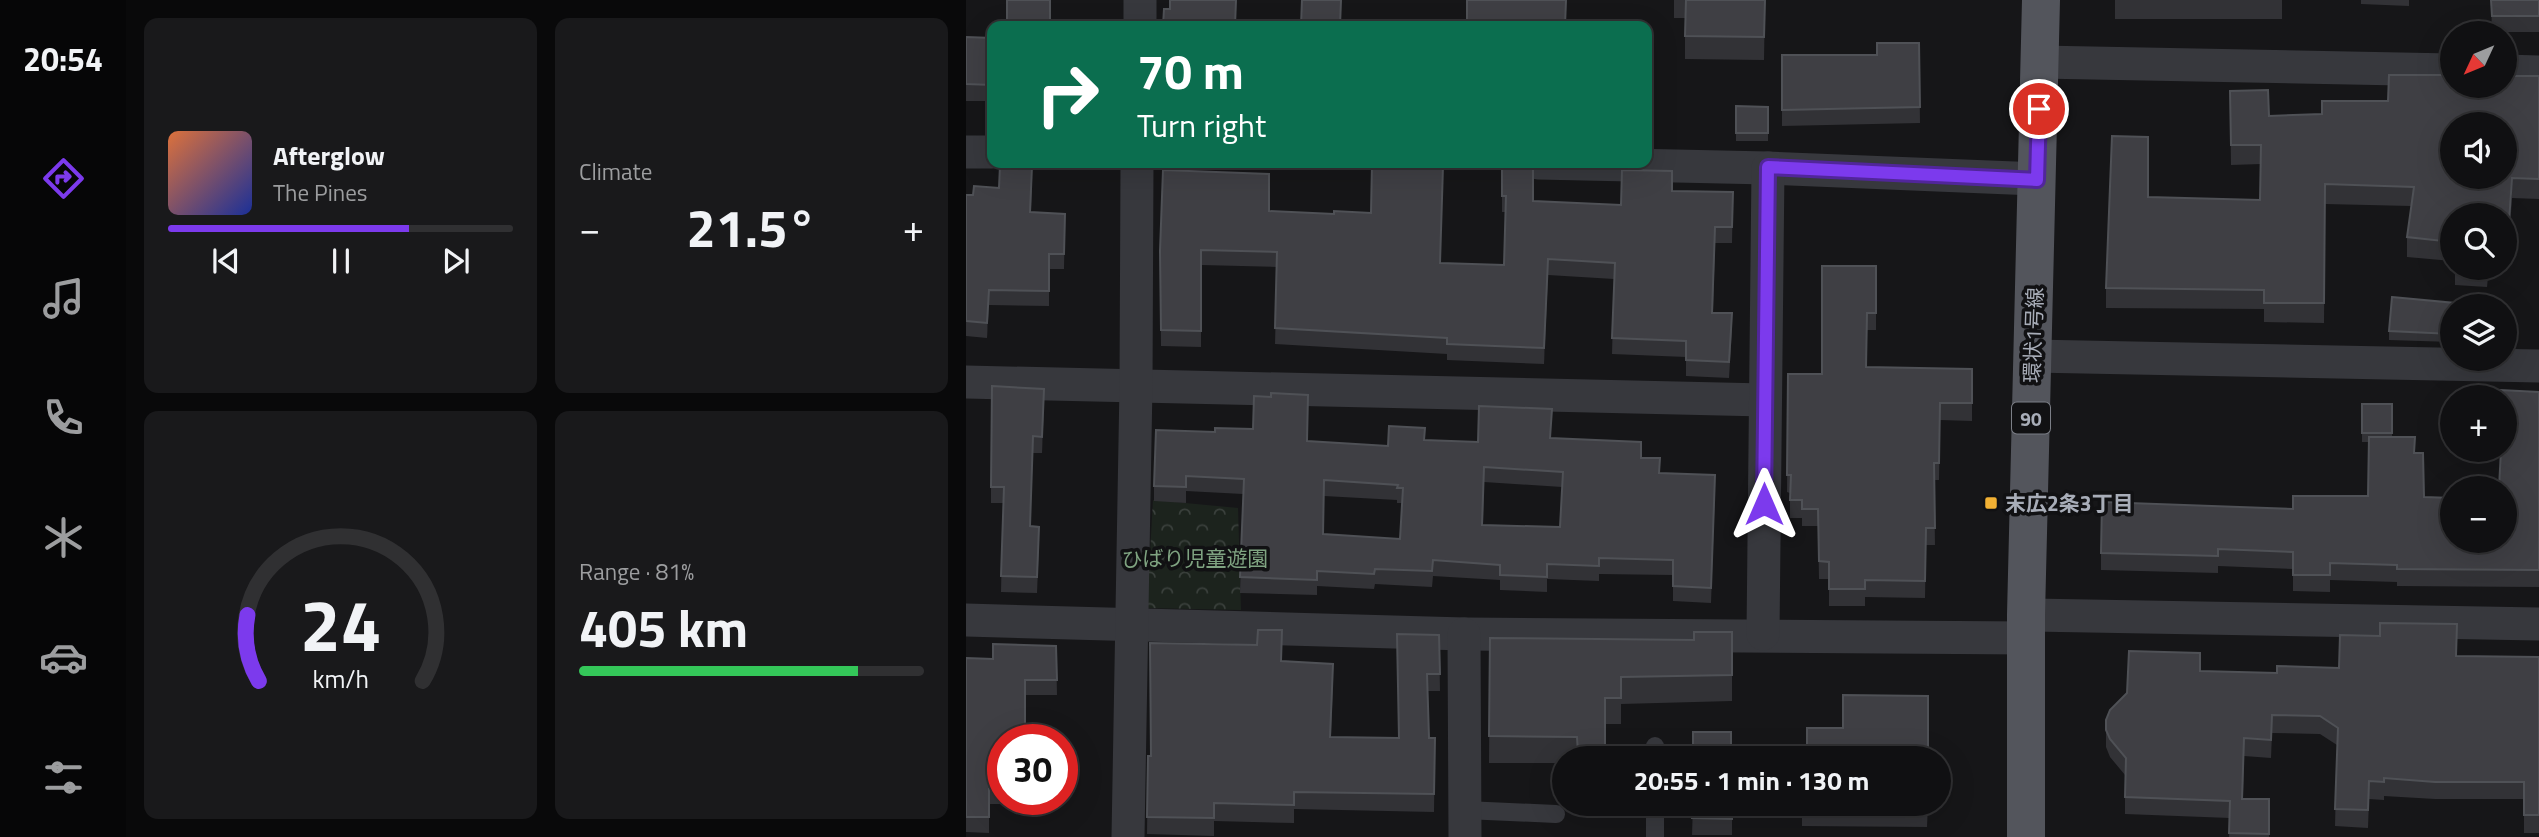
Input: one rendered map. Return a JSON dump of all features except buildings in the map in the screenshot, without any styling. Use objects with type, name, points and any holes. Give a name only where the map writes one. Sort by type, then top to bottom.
[{"type":"main road","name":"環状1号線","points":[[2026,837],[2027,626],[2041,0]]},
{"type":"street","points":[[1140,0],[1140,21]]},
{"type":"street","points":[[2040,62],[2440,70]]},
{"type":"street","points":[[2517,71],[2539,72]]},
{"type":"street","points":[[966,152],[987,152]]},
{"type":"street","points":[[1652,165],[1768,167],[2037,180]]},
{"type":"street","points":[[1763,634],[1768,167]]},
{"type":"street","points":[[1128,837],[1137,168]]},
{"type":"street","points":[[2032,356],[2539,366]]},
{"type":"street","points":[[966,382],[1765,400]]},
{"type":"street","points":[[966,620],[1464,634],[1763,634],[2027,626],[2539,624]]},
{"type":"street","points":[[1464,634],[1465,824]]},
{"type":"lane","points":[[1465,824],[1552,814]]},
{"type":"lane","points":[[1655,816],[1655,837]]},
{"type":"green space","name":"ひばり児童遊園","points":[[1153,500],[1238,508],[1241,610],[1147,608]]},
{"type":"place","name":"末広2条3丁目","points":[[1991,503]]},
{"type":"route","points":[[1764,504],[1768,167],[2037,180],[2039,109]]}]
